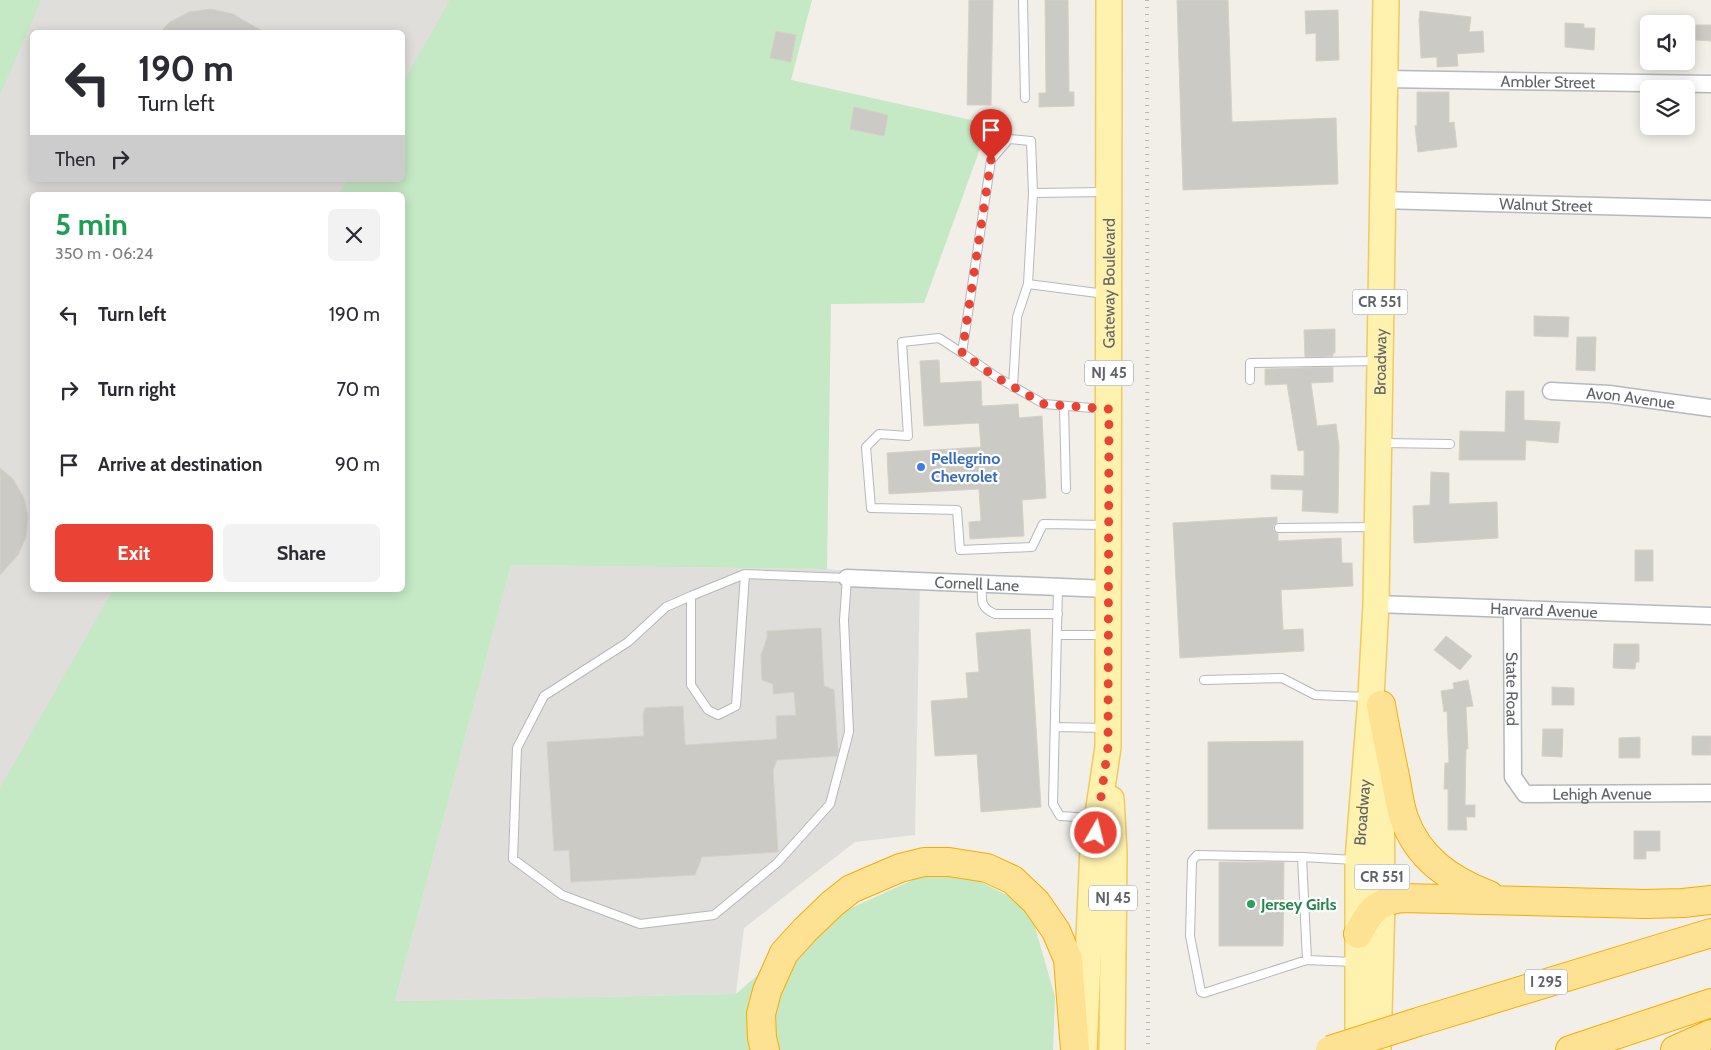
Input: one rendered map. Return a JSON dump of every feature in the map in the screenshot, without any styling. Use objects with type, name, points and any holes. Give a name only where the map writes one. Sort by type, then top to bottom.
[{"type":"highway","points":[[1377,700],[1402,810],[1410,832],[1419,848],[1433,864],[1458,881],[1488,895],[1512,902]]},
{"type":"highway","points":[[765,1050],[762,1038],[761,1014],[767,991],[784,953],[832,904],[852,889],[900,868],[924,862],[949,862],[987,868],[1012,880],[1036,902],[1056,931],[1068,959],[1076,1050]]},
{"type":"highway","points":[[1358,934],[1368,914],[1382,903],[1402,898],[1645,904],[1711,900]]},
{"type":"highway","name":"I 295","points":[[1330,1050],[1711,933]]},
{"type":"highway","points":[[1570,1050],[1711,1003]]},
{"type":"highway","points":[[1675,1050],[1711,1034]]},
{"type":"main road","name":"Gateway Boulevard","points":[[1084,1050],[1093,848],[1108,738],[1109,0]]},
{"type":"main road","name":"Broadway","points":[[1378,1050],[1382,903],[1376,604],[1381,200],[1386,0]]},
{"type":"main road","name":"Broadway","points":[[1360,1043],[1357,962],[1358,860],[1377,700]]},
{"type":"main road","name":"NJ 45","points":[[1108,738],[1114,854],[1112,1050]]},
{"type":"street","name":"Ambler Street","points":[[1384,79],[1711,84]]},
{"type":"street","name":"Walnut Street","points":[[1381,200],[1711,209]]},
{"type":"street","name":"Avon Avenue","points":[[1551,391],[1609,394],[1711,408]]},
{"type":"street","name":"Cornell Lane","points":[[846,578],[1108,589]]},
{"type":"street","name":"Harvard Avenue","points":[[1376,604],[1711,616]]},
{"type":"street","name":"State Road","points":[[1512,609],[1513,768]]},
{"type":"street","name":"Lehigh Avenue","points":[[1513,768],[1513,777],[1526,794],[1711,793]]},
{"type":"lane","points":[[1023,0],[1025,98]]},
{"type":"lane","points":[[962,353],[991,160],[1009,139],[1031,141],[1033,193],[1028,284],[1017,317],[1013,387]]},
{"type":"lane","points":[[1033,193],[1109,192]]},
{"type":"lane","points":[[1028,284],[1109,294]]},
{"type":"lane","points":[[1108,525],[1043,524],[1032,547],[960,550],[957,510],[871,508],[866,446],[879,434],[908,436],[902,342],[939,338],[994,376],[1044,404],[1109,409]]},
{"type":"lane","points":[[1250,380],[1250,363],[1379,361]]},
{"type":"lane","points":[[1064,406],[1066,489]]},
{"type":"lane","points":[[1378,443],[1450,444]]},
{"type":"lane","points":[[1279,528],[1377,527]]},
{"type":"lane","points":[[690,596],[691,685],[708,710],[718,715],[736,706],[746,574]]},
{"type":"lane","points":[[746,574],[846,578],[844,620],[849,732],[830,804],[777,863],[714,915],[640,924],[562,895],[513,859],[517,748],[544,696],[628,642],[666,607],[746,574]]},
{"type":"lane","points":[[982,584],[982,605],[986,610],[996,614],[1058,614]]},
{"type":"lane","points":[[1058,587],[1053,804],[1060,816],[1098,818]]},
{"type":"lane","points":[[1057,635],[1108,635]]},
{"type":"lane","points":[[1204,680],[1282,678],[1315,695],[1377,700]]},
{"type":"lane","points":[[1055,727],[1108,738]]},
{"type":"lane","points":[[1357,962],[1307,960],[1204,993],[1200,990],[1190,936],[1192,860],[1197,856],[1302,857],[1358,860]]},
{"type":"lane","points":[[1302,857],[1307,960]]},
{"type":"shaded area","points":[[0,0],[482,0],[405,138],[405,30],[30,30],[30,182],[380,182],[375,192],[30,192],[30,592],[150,592],[0,860]]},
{"type":"shaded area","points":[[511,565],[827,569],[920,579],[915,835],[855,842],[744,928],[736,994],[395,1001]]},
{"type":"green space","points":[[0,0],[41,0],[0,95]]},
{"type":"green space","points":[[450,0],[812,0],[791,80],[989,124],[924,303],[831,304],[827,569],[511,565],[395,1001],[736,994],[816,924],[946,865],[1029,906],[1055,997],[1053,1050],[0,1050],[0,788],[112,592],[405,592],[405,192],[340,192],[346,182],[405,182],[405,79]]},
{"type":"building","points":[[969,0],[993,0],[991,105],[967,105]]},
{"type":"building","points":[[1045,0],[1068,0],[1069,92],[1074,92],[1074,106],[1039,107],[1039,93],[1046,93]]},
{"type":"building","points":[[1177,0],[1228,0],[1232,122],[1336,118],[1338,184],[1183,190]]},
{"type":"building","points":[[211,9],[233,14],[261,30],[162,30],[170,22],[189,12]]},
{"type":"building","points":[[1338,10],[1339,60],[1316,61],[1316,33],[1306,34],[1305,11]]},
{"type":"building","points":[[1420,11],[1471,17],[1469,32],[1483,31],[1484,52],[1457,54],[1458,66],[1437,67],[1437,57],[1421,58]]},
{"type":"building","points":[[1565,23],[1584,24],[1584,28],[1595,28],[1594,50],[1565,47]]},
{"type":"building","points":[[1696,25],[1711,25],[1711,41],[1696,40]]},
{"type":"building","points":[[776,31],[796,35],[791,62],[770,58]]},
{"type":"building","points":[[1417,92],[1449,92],[1449,123],[1454,122],[1457,147],[1418,152],[1415,126],[1417,126]]},
{"type":"building","points":[[854,107],[888,115],[884,136],[850,129]]},
{"type":"building","points":[[1534,316],[1569,317],[1568,337],[1534,336]]},
{"type":"building","points":[[1335,329],[1335,353],[1333,353],[1333,356],[1305,357],[1304,330]]},
{"type":"building","points":[[1577,337],[1596,337],[1595,371],[1576,370]]},
{"type":"building","points":[[939,360],[940,383],[981,381],[982,406],[1018,404],[1019,418],[1042,416],[1046,498],[1022,500],[1024,536],[970,539],[969,522],[981,521],[979,489],[889,494],[887,453],[981,447],[979,423],[924,426],[920,361]]},
{"type":"building","points":[[1333,367],[1333,382],[1311,383],[1317,426],[1336,424],[1339,446],[1338,513],[1302,511],[1303,490],[1271,489],[1271,475],[1304,476],[1304,450],[1298,451],[1287,384],[1265,385],[1265,369]]},
{"type":"building","points":[[1506,391],[1524,391],[1524,420],[1560,422],[1558,443],[1526,440],[1525,460],[1459,460],[1460,431],[1505,432]]},
{"type":"building","points":[[0,468],[13,479],[24,498],[28,517],[26,537],[18,555],[0,575]]},
{"type":"building","points":[[1431,472],[1449,473],[1449,504],[1497,502],[1498,538],[1414,543],[1413,506],[1430,505]]},
{"type":"building","points":[[1277,517],[1277,523],[1273,529],[1278,533],[1278,541],[1341,538],[1342,563],[1352,563],[1353,586],[1281,590],[1283,630],[1303,629],[1304,651],[1180,658],[1173,523]]},
{"type":"building","points":[[1635,550],[1653,550],[1653,581],[1635,581]]},
{"type":"building","points":[[821,628],[824,686],[834,690],[838,752],[837,756],[777,760],[773,770],[778,852],[702,857],[695,875],[571,882],[569,850],[554,851],[547,742],[644,736],[643,715],[645,708],[683,706],[685,745],[777,739],[776,716],[796,715],[794,692],[773,694],[773,684],[762,680],[761,655],[767,638],[767,631]]},
{"type":"building","points":[[1030,629],[1041,807],[981,812],[977,754],[935,756],[931,701],[968,698],[966,673],[979,672],[976,633]]},
{"type":"building","points":[[1446,636],[1472,656],[1460,670],[1434,650]]},
{"type":"building","points":[[1614,644],[1639,644],[1639,662],[1636,662],[1635,669],[1613,668]]},
{"type":"building","points":[[1468,680],[1473,706],[1466,707],[1468,749],[1466,749],[1465,805],[1475,805],[1475,817],[1466,817],[1467,830],[1448,830],[1448,789],[1444,789],[1445,763],[1449,763],[1447,711],[1444,712],[1441,691],[1454,689],[1453,683]]},
{"type":"building","points":[[1552,687],[1574,688],[1574,705],[1552,705]]},
{"type":"building","points":[[1543,729],[1563,729],[1562,757],[1542,756]]},
{"type":"building","points":[[1692,736],[1711,736],[1711,755],[1692,755]]},
{"type":"building","points":[[1640,737],[1640,758],[1619,758],[1619,738]]},
{"type":"building","points":[[1303,741],[1303,829],[1208,829],[1208,742]]},
{"type":"building","points":[[1634,831],[1660,831],[1660,851],[1646,851],[1646,859],[1634,859]]},
{"type":"building","name":"Jersey Girls","points":[[1219,862],[1284,862],[1283,946],[1219,946]]},
{"type":"railway","points":[[1147,0],[1148,1050]]},
{"type":"place","name":"Pellegrino Chevrolet","points":[[921,467]]},
{"type":"place","name":"Jersey Girls","points":[[1251,904]]},
{"type":"route","points":[[991,160],[962,353],[994,376],[1044,404],[1109,409],[1108,747],[1096,833]]}]
